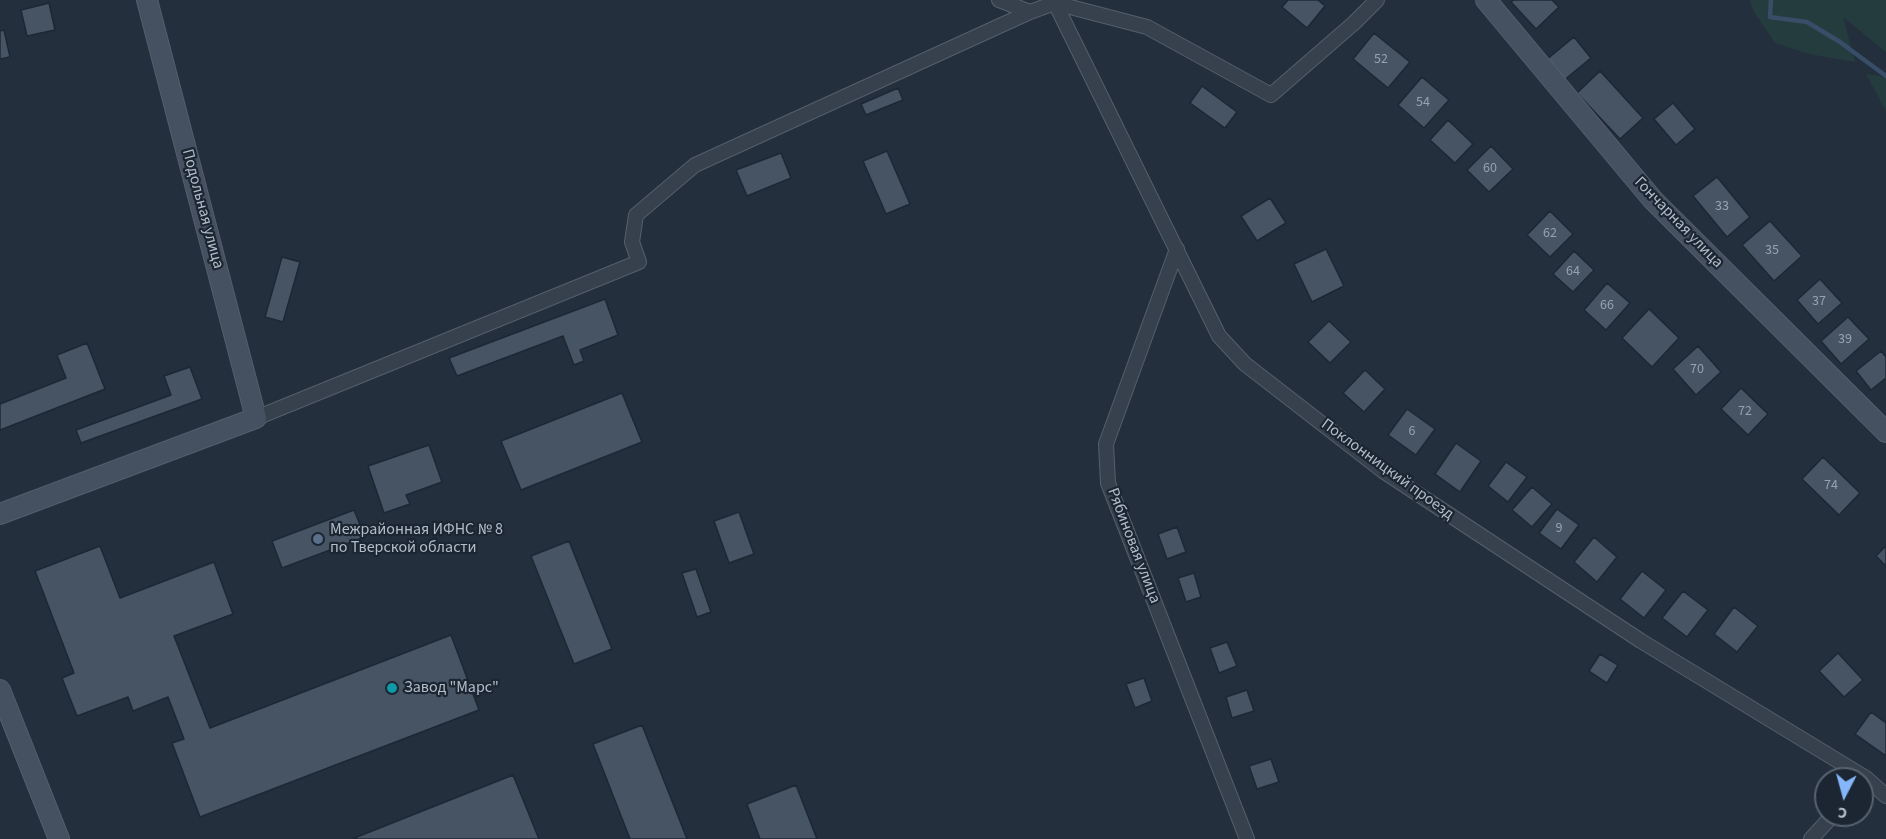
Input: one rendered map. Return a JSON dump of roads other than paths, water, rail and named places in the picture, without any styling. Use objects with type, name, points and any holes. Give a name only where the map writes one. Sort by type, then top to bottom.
[{"type":"street","name":"Подольная улица","points":[[147,0],[256,418]]},
{"type":"street","points":[[999,0],[1030,12]]},
{"type":"street","points":[[0,514],[256,418],[639,262],[632,242],[636,215],[695,165],[1030,12],[1055,3],[1147,27],[1271,95],[1377,0]]},
{"type":"street","name":"Гончарная улица","points":[[1486,0],[1653,200],[1886,432]]},
{"type":"street","name":"Поклонницкий проезд","points":[[1055,3],[1220,336],[1245,364],[1383,471],[1641,641],[1843,767]]},
{"type":"street","name":"Рябиновая улица","points":[[1177,249],[1106,444],[1108,483],[1247,839]]},
{"type":"street","points":[[0,690],[59,839]]},
{"type":"street","points":[[1811,839],[1822,827]]},
{"type":"waterway","points":[[1771,0],[1770,17],[1807,22],[1840,42],[1886,76]]},
{"type":"place","name":"Межрайонная ИФНС № 8 по Тверской области","points":[[318,539]]},
{"type":"place","name":"Завод \"Марс\"","points":[[392,688]]}]
